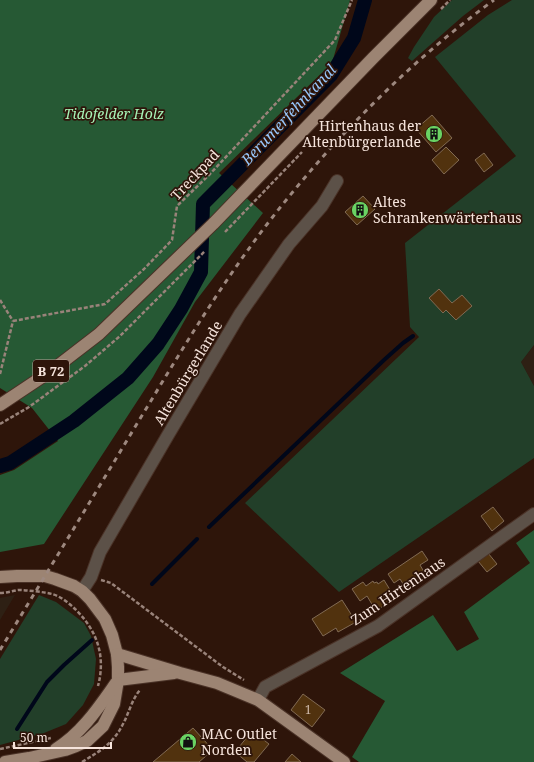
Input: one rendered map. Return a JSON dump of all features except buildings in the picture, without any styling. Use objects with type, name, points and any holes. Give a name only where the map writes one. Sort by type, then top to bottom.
[{"type":"main road","name":"B 72","points":[[0,405],[51,372],[99,334],[213,224],[373,58],[429,3]]},
{"type":"main road","points":[[0,577],[45,576],[56,578],[82,591],[105,619],[112,635],[117,654],[118,666],[118,680],[114,704],[104,726],[87,741],[65,750],[46,755],[5,762]]},
{"type":"main road","points":[[117,654],[217,683],[258,700],[344,762]]},
{"type":"main road","points":[[118,680],[180,673]]},
{"type":"street","name":"Altenbürgerlande","points":[[82,591],[92,577],[100,552],[168,434],[240,314],[289,244],[322,206],[337,181]]},
{"type":"street","name":"Zum Hirtenhaus","points":[[258,700],[265,687],[378,626],[534,514]]},
{"type":"path","name":"Treckpad","points":[[13,321],[105,304],[144,269],[172,240],[177,206],[210,174],[335,40],[352,0]]},
{"type":"path","points":[[440,10],[450,0]]},
{"type":"path","points":[[222,234],[306,148]]},
{"type":"path","points":[[180,276],[207,249]]},
{"type":"path","points":[[0,300],[13,321],[0,374]]},
{"type":"path","points":[[92,577],[111,583],[223,667],[250,684],[258,700]]},
{"type":"path","points":[[0,593],[18,590],[53,594],[69,603],[80,613],[91,627],[98,643],[101,660],[100,677],[97,688]]},
{"type":"path","points":[[82,762],[105,748],[123,725],[139,691],[144,688]]},
{"type":"path","points":[[0,749],[57,736]]},
{"type":"shaded area","points":[[534,345],[534,386],[521,362]]},
{"type":"shaded area","points":[[15,595],[0,620],[0,598]]},
{"type":"green space","name":"Tidofelder Holz","points":[[0,0],[350,0],[332,63],[219,173],[263,213],[195,302],[153,377],[44,544],[0,552],[0,475],[14,470],[58,441],[32,408],[0,388]]},
{"type":"green space","points":[[452,0],[484,0],[463,16],[412,61],[408,58],[414,47],[434,17]]},
{"type":"green space","points":[[512,0],[534,0],[534,345],[521,362],[534,386],[534,458],[339,592],[245,503],[419,337],[410,327],[405,243],[516,156],[435,57],[488,15]]},
{"type":"green space","points":[[534,530],[534,762],[359,762],[352,757],[385,701],[340,673],[433,615],[457,651],[479,639],[464,612],[530,563],[516,543]]},
{"type":"green space","points":[[39,595],[56,602],[84,623],[91,636],[96,659],[94,684],[83,705],[66,724],[44,733],[0,745],[0,659]]},
{"type":"waterway","name":"Berumerfehnkanal","points":[[0,466],[10,463],[74,421],[128,378],[158,344],[181,309],[201,272],[203,204],[331,75],[354,38],[365,0]]},
{"type":"waterway","points":[[209,527],[384,360],[413,336]]},
{"type":"waterway","points":[[152,584],[197,539]]},
{"type":"waterway","points":[[17,729],[47,682],[92,640]]},
{"type":"railway","points":[[0,650],[198,324],[268,223],[318,162],[373,104],[432,49],[494,0]]},
{"type":"place","name":"Hirtenhaus der Altenbürgerlande","points":[[434,134]]},
{"type":"place","name":"Altes Schrankenwärterhaus","points":[[360,210]]},
{"type":"place","name":"MAC Outlet Norden","points":[[188,742]]}]
